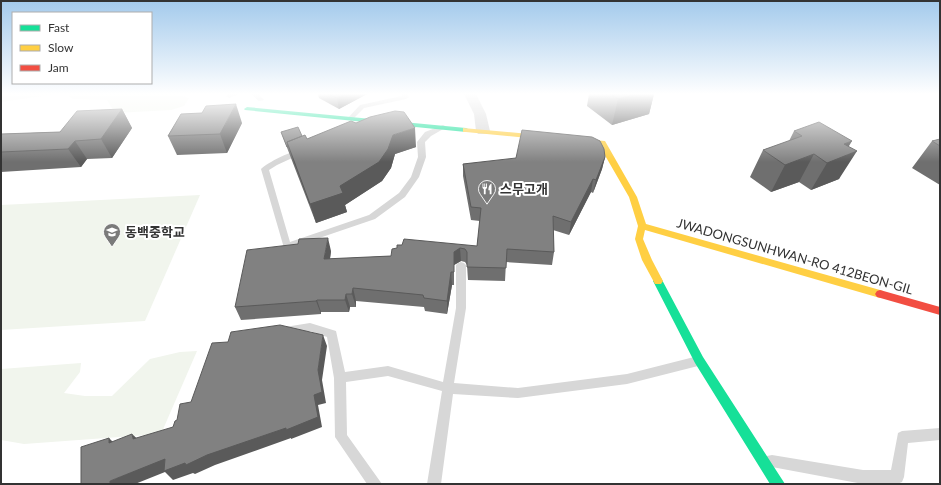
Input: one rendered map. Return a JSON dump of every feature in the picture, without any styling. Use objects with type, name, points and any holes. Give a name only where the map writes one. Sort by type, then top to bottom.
[{"type":"street","points":[[326,117],[350,119],[365,123],[443,127],[602,143],[633,197],[642,226],[639,239],[647,260],[699,360],[778,484]]},
{"type":"street","points":[[480,117],[483,131]]},
{"type":"street","name":"JWADONGSUNHWAN-RO 412BEON-GIL","points":[[642,226],[940,311]]},
{"type":"lane","points":[[308,150],[274,163],[264,169],[287,246],[372,217],[402,195],[414,177],[422,157],[421,142],[428,134],[443,127]]},
{"type":"lane","points":[[434,484],[448,388],[462,308],[462,265]]},
{"type":"lane","points":[[272,332],[310,327],[332,334],[340,378],[341,437],[376,484]]},
{"type":"lane","points":[[340,378],[388,371],[448,388],[518,393],[627,379],[699,360]]},
{"type":"lane","points":[[762,460],[863,477],[897,477],[902,437],[940,434]]},
{"type":"shaded area","points":[[200,195],[145,321],[1,330],[1,205]]},
{"type":"shaded area","points":[[197,351],[161,434],[24,444],[1,440],[1,369],[81,363],[80,372],[64,393],[85,396],[112,396],[150,359],[180,352]]},
{"type":"building","points":[[72,117],[117,117],[101,139],[75,141],[68,149],[1,152],[1,134],[60,132]]},
{"type":"building","points":[[179,117],[229,117],[220,134],[168,136]]},
{"type":"building","points":[[370,117],[407,117],[415,128],[393,135],[388,149],[379,162],[340,186],[343,193],[310,204],[287,142],[305,135],[307,139],[351,121],[356,123]]},
{"type":"building","points":[[819,122],[852,141],[844,144],[857,151],[827,163],[814,154],[785,165],[763,150],[802,136],[794,131]]},
{"type":"building","points":[[298,127],[302,136],[287,142],[287,147],[281,132]]},
{"type":"building","points":[[522,130],[592,137],[600,141],[604,149],[605,157],[596,180],[593,179],[571,222],[553,216],[554,252],[507,249],[506,268],[467,267],[467,252],[465,249],[460,248],[454,252],[454,272],[451,272],[447,301],[424,298],[423,295],[353,288],[352,294],[346,294],[345,300],[317,300],[235,307],[247,250],[298,244],[299,239],[328,238],[324,259],[391,256],[392,249],[397,248],[397,245],[402,245],[404,239],[477,246],[481,208],[471,207],[463,164],[516,158]]},
{"type":"building","points":[[940,139],[940,146],[932,141]]},
{"type":"building","points":[[280,325],[323,335],[318,370],[322,392],[314,395],[318,417],[286,430],[286,428],[207,455],[186,465],[185,463],[164,471],[165,459],[110,481],[110,484],[81,484],[81,447],[109,438],[109,443],[132,434],[133,439],[173,427],[175,421],[177,420],[180,404],[191,402],[212,343],[228,342],[231,332]]},
{"type":"traffic: fast","points":[[327,117],[466,130]]},
{"type":"traffic: fast","points":[[658,281],[699,360],[778,484]]},
{"type":"traffic: slow","points":[[466,130],[602,143],[633,197],[642,226],[639,239],[647,260],[658,281]]},
{"type":"traffic: slow","points":[[642,226],[880,294]]},
{"type":"traffic: jam","points":[[880,294],[940,311]]},
{"type":"place","name":"스무고개","points":[[487,204]]},
{"type":"place","name":"동백중학교","points":[[112,247]]}]
